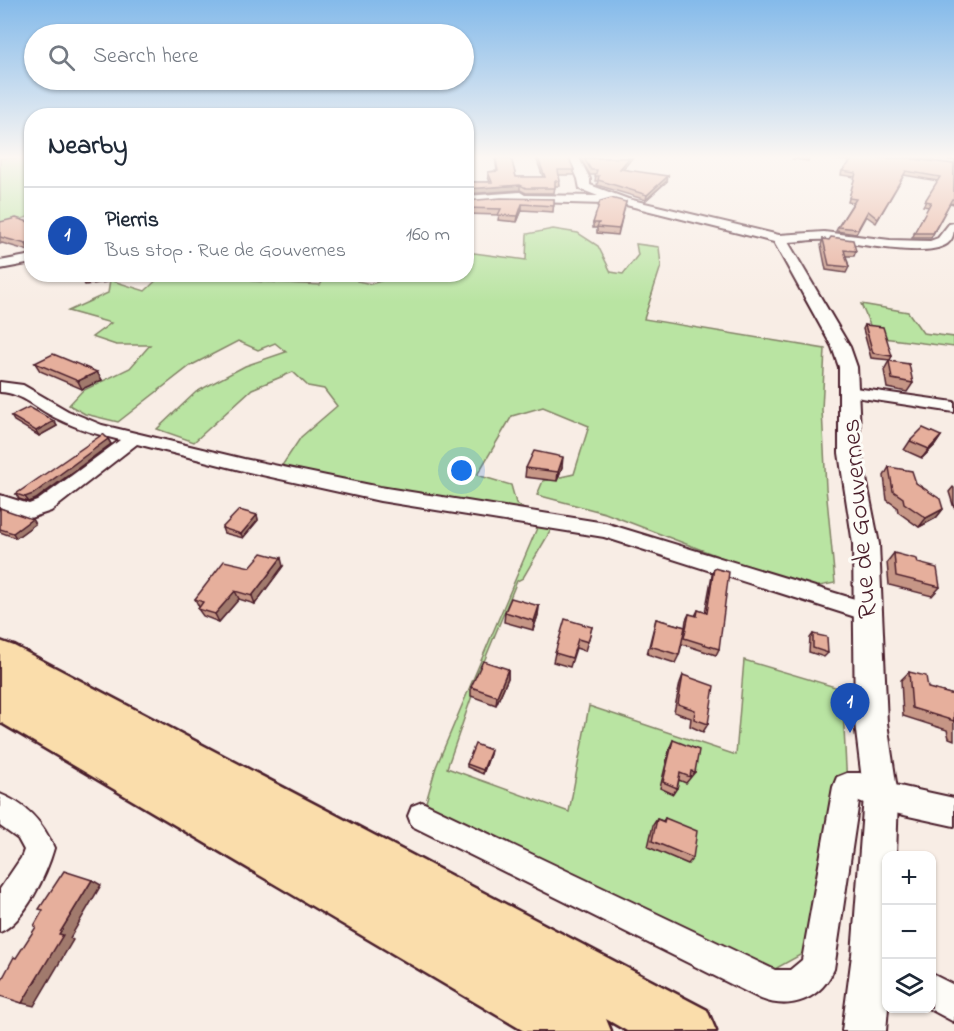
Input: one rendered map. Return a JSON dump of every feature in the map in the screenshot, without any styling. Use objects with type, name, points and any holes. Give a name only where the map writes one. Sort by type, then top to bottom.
[{"type":"highway","points":[[0,659],[686,1031]]},
{"type":"highway","points":[[0,699],[580,1031]]},
{"type":"street","points":[[641,206],[779,239],[824,236],[890,244],[931,246],[943,241],[954,226]]},
{"type":"street","name":"Rue de Gouvernes","points":[[779,239],[841,347],[848,367],[850,453],[866,544],[871,723],[881,796],[879,960],[864,1031]]},
{"type":"street","points":[[1,264],[24,260]]},
{"type":"street","points":[[0,387],[17,388],[49,409],[88,426],[134,438],[244,465],[380,494],[605,530],[868,612]]},
{"type":"street","points":[[848,392],[954,407]]},
{"type":"street","points":[[0,502],[30,511],[44,506],[134,438]]},
{"type":"street","points":[[422,816],[773,987],[796,987],[817,969],[847,787],[860,787],[881,796],[954,812]]},
{"type":"street","points":[[0,808],[28,829],[39,848],[34,866],[0,916]]},
{"type":"street","points":[[936,994],[954,1005]]},
{"type":"green space","points":[[0,206],[24,206],[24,218],[0,226]]},
{"type":"green space","points":[[553,229],[578,233],[598,246],[611,272],[623,274],[638,255],[636,244],[659,247],[661,266],[644,319],[825,349],[822,410],[826,488],[835,583],[804,589],[605,513],[537,495],[543,481],[574,474],[589,426],[543,407],[512,416],[477,475],[511,485],[516,503],[551,530],[523,578],[517,581],[483,664],[447,768],[569,812],[589,706],[736,755],[744,660],[842,689],[847,787],[820,944],[766,974],[424,809],[436,767],[537,528],[487,505],[335,480],[281,467],[301,437],[337,406],[324,389],[308,386],[293,372],[252,389],[194,442],[157,429],[196,392],[245,366],[286,352],[275,343],[258,350],[238,341],[190,366],[118,422],[85,414],[69,405],[82,391],[130,368],[150,345],[116,345],[92,337],[111,323],[68,311],[108,293],[110,282],[145,291],[155,282],[269,282],[320,285],[322,282],[371,284],[377,282],[474,282],[474,253],[526,260],[527,234]]},
{"type":"green space","points":[[861,304],[908,312],[923,333],[954,337],[954,347],[875,337]]},
{"type":"building","points":[[474,206],[521,206],[518,216],[498,215],[501,209],[474,208]]},
{"type":"building","points":[[598,206],[625,206],[619,229],[597,227],[599,223],[593,223]]},
{"type":"building","points":[[851,206],[886,206],[878,219],[868,211],[858,229],[838,227]]},
{"type":"building","points":[[929,206],[948,206],[933,233],[914,233]]},
{"type":"building","points":[[16,218],[24,220],[24,243],[0,237],[0,222]]},
{"type":"building","points":[[831,237],[853,240],[856,251],[844,250],[849,267],[829,265],[823,239],[829,240]]},
{"type":"building","points":[[865,325],[883,327],[892,356],[873,353]]},
{"type":"building","points":[[53,354],[97,372],[78,381],[35,363]]},
{"type":"building","points":[[889,361],[909,364],[913,383],[892,379]]},
{"type":"building","points":[[29,407],[54,421],[36,431],[11,416]]},
{"type":"building","points":[[923,428],[941,436],[929,449],[910,441]]},
{"type":"building","points":[[103,434],[108,439],[33,494],[25,497],[16,494]]},
{"type":"building","points":[[534,451],[563,457],[558,472],[526,468]]},
{"type":"building","points":[[889,467],[912,471],[916,483],[940,499],[943,509],[926,518],[904,503],[903,498],[893,491]]},
{"type":"building","points":[[0,508],[32,519],[13,533],[0,529]]},
{"type":"building","points":[[239,510],[257,515],[241,534],[222,528]]},
{"type":"building","points":[[262,553],[281,558],[252,596],[235,591],[215,614],[198,609],[203,602],[195,599],[224,561],[250,567]]},
{"type":"building","points":[[894,553],[917,559],[918,563],[937,568],[940,587],[896,576]]},
{"type":"building","points":[[714,568],[729,572],[719,649],[684,638],[689,614],[697,616],[698,610],[707,613]]},
{"type":"building","points":[[511,598],[539,606],[534,621],[505,612]]},
{"type":"building","points":[[565,619],[592,627],[588,642],[578,639],[572,658],[555,653]]},
{"type":"building","points":[[656,619],[685,627],[679,655],[650,646]]},
{"type":"building","points":[[813,634],[827,637],[828,653],[813,648]]},
{"type":"building","points":[[483,661],[508,669],[497,696],[471,687]]},
{"type":"building","points":[[909,672],[926,676],[928,688],[954,695],[954,721],[912,708]]},
{"type":"building","points":[[683,675],[714,686],[708,724],[694,719],[695,710],[678,704]]},
{"type":"building","points":[[673,740],[699,750],[695,772],[691,771],[690,777],[680,773],[677,788],[663,782]]},
{"type":"building","points":[[475,744],[491,750],[483,770],[467,764]]},
{"type":"building","points":[[665,818],[697,831],[693,858],[652,841],[657,819],[664,822]]},
{"type":"building","points":[[64,871],[92,880],[59,934],[63,935],[22,1003],[0,996],[0,983],[14,957],[16,958],[36,927],[34,926],[43,910],[39,909]]},
{"type":"place","name":"Pierris","points":[[850,733]]}]
